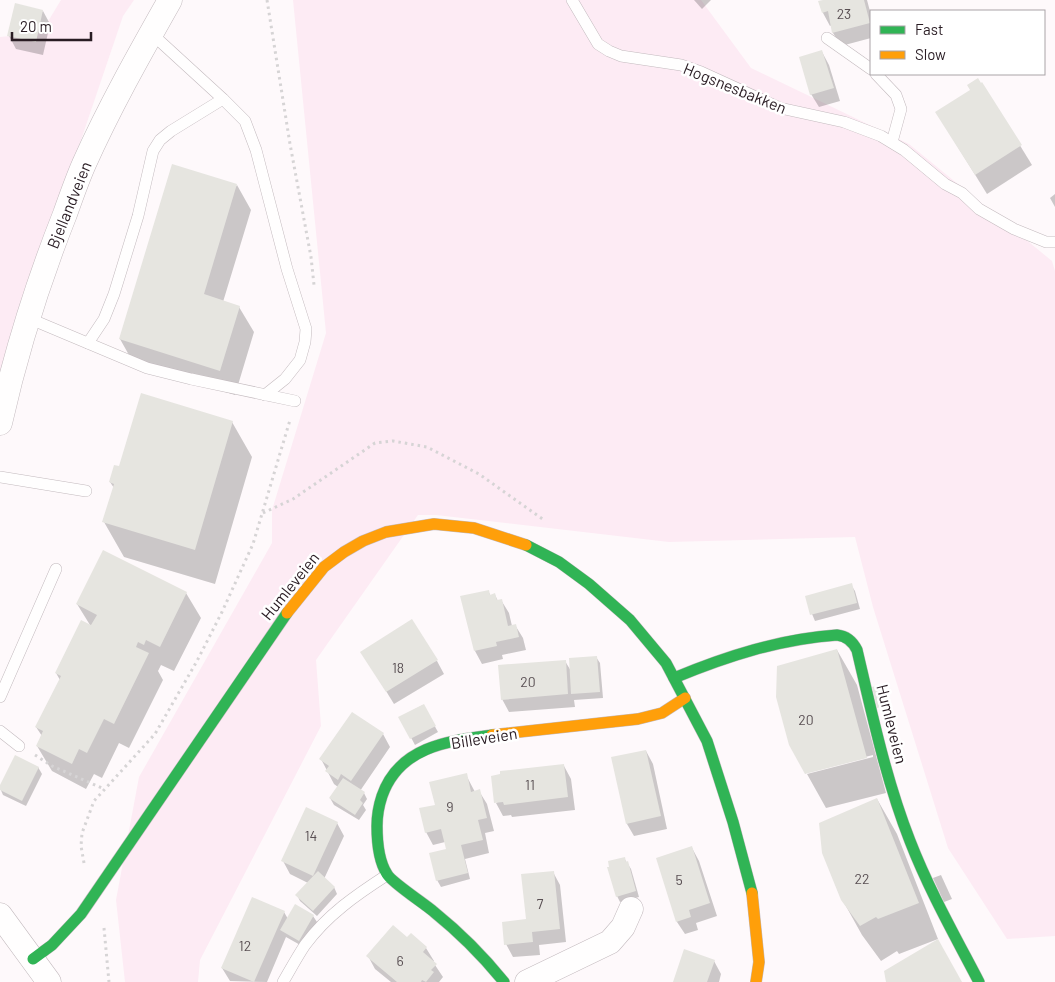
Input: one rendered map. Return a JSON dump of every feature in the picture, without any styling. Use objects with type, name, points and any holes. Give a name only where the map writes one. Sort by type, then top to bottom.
[{"type":"street","name":"Bjellandveien","points":[[0,424],[28,318],[51,249],[84,165],[170,0]]},
{"type":"street","name":"Humleveien","points":[[33,959],[52,945],[81,914],[291,607],[324,567],[363,541],[386,532],[434,524],[474,528],[530,546],[560,562],[589,584],[630,620],[666,663],[707,741],[733,822],[754,900],[759,962],[756,982]]},
{"type":"street","name":"Humleveien","points":[[674,678],[743,653],[798,638],[843,635],[852,642],[857,650],[882,757],[902,821],[935,900],[979,982]]},
{"type":"street","name":"Billeveien","points":[[387,875],[381,862],[376,826],[378,808],[384,789],[394,773],[406,760],[424,750],[468,738],[638,719],[662,713],[685,698]]},
{"type":"street","points":[[387,875],[463,936],[504,982]]},
{"type":"street","points":[[528,982],[610,942],[623,927],[631,909]]},
{"type":"street","points":[[0,915],[49,982]]},
{"type":"lane","name":"Hogsnesbakken","points":[[572,0],[598,44],[608,51],[621,56],[681,65],[702,72],[780,108],[844,122],[881,136],[892,142],[945,184],[962,194],[979,209],[1014,229],[1046,242],[1055,242]]},
{"type":"lane","points":[[152,34],[223,99],[245,122],[256,150],[287,270],[306,329],[300,360],[280,384],[265,394]]},
{"type":"lane","points":[[827,38],[870,68]]},
{"type":"lane","points":[[877,75],[896,95],[901,109],[892,142]]},
{"type":"lane","points":[[88,343],[104,319],[114,294],[138,216],[153,151],[160,140],[170,131],[223,99]]},
{"type":"lane","points":[[28,318],[147,368],[191,380],[295,401]]},
{"type":"lane","points":[[0,477],[86,491]]},
{"type":"lane","points":[[0,697],[56,570]]},
{"type":"lane","points":[[0,732],[20,746]]},
{"type":"lane","points":[[283,982],[305,946],[320,927],[352,897],[387,875]]},
{"type":"path","points":[[109,982],[102,885],[84,862],[80,846],[82,833],[94,801],[155,734],[197,661],[253,544],[262,513],[293,499],[375,443],[393,441],[426,447],[478,474],[551,525]]},
{"type":"path","points":[[20,746],[52,766],[104,789]]},
{"type":"shaded area","points":[[61,0],[134,0],[123,16],[0,379],[0,37],[41,33]]},
{"type":"shaded area","points":[[293,0],[701,0],[751,68],[909,144],[1052,261],[1055,271],[1055,936],[1007,939],[948,848],[873,607],[855,537],[669,542],[436,515],[418,515],[316,660],[321,726],[200,960],[198,982],[125,982],[116,900],[139,777],[272,543],[272,510],[326,333]]},
{"type":"building","points":[[864,0],[870,23],[832,33],[828,11],[822,13],[818,1]]},
{"type":"building","points":[[15,3],[43,10],[36,42],[7,36]]},
{"type":"building","points":[[822,50],[834,88],[810,95],[799,57]]},
{"type":"building","points":[[978,78],[1022,145],[975,175],[935,112],[970,90],[967,85]]},
{"type":"building","points":[[172,164],[237,184],[204,294],[240,306],[220,371],[119,339]]},
{"type":"building","points":[[141,393],[233,421],[195,550],[102,522],[114,484],[109,482],[114,465],[119,466]]},
{"type":"building","points":[[103,550],[187,592],[160,647],[146,640],[144,645],[138,642],[136,647],[149,653],[114,724],[104,719],[87,753],[79,749],[72,764],[36,746],[43,731],[35,727],[61,676],[55,673],[81,620],[91,625],[97,615],[76,604]]},
{"type":"building","points":[[852,583],[857,603],[810,615],[805,596]]},
{"type":"building","points":[[489,590],[490,595],[495,593],[497,600],[502,599],[508,626],[516,624],[519,637],[496,642],[497,646],[474,651],[460,596]]},
{"type":"building","points":[[412,619],[438,660],[386,692],[360,652]]},
{"type":"building","points":[[837,649],[867,758],[805,774],[789,745],[776,697],[777,666]]},
{"type":"building","points":[[597,656],[600,692],[571,694],[569,658]]},
{"type":"building","points":[[566,660],[568,694],[501,700],[498,665]]},
{"type":"building","points":[[882,684],[888,705],[877,708],[872,687]]},
{"type":"building","points":[[424,704],[436,726],[410,739],[398,717]]},
{"type":"building","points":[[352,712],[384,733],[351,781],[341,774],[338,780],[325,771],[329,766],[319,759]]},
{"type":"building","points":[[646,750],[661,816],[626,824],[611,757]]},
{"type":"building","points":[[15,755],[39,767],[22,801],[0,790],[0,785]]},
{"type":"building","points":[[564,764],[568,797],[504,805],[503,802],[494,803],[491,776],[500,774],[500,771]]},
{"type":"building","points":[[467,773],[471,792],[480,789],[487,818],[478,820],[483,840],[461,845],[468,873],[436,881],[429,853],[446,849],[441,829],[425,833],[419,808],[435,805],[429,782]]},
{"type":"building","points":[[343,778],[365,792],[360,800],[363,803],[355,815],[329,798]]},
{"type":"building","points":[[877,798],[919,903],[878,919],[876,917],[860,926],[841,900],[822,853],[819,823]]},
{"type":"building","points":[[306,807],[338,822],[313,876],[281,861]]},
{"type":"building","points":[[692,846],[710,903],[689,910],[691,917],[676,922],[656,858]]},
{"type":"building","points":[[625,857],[626,862],[628,861],[636,891],[616,897],[607,867],[609,867],[608,861]]},
{"type":"building","points":[[318,871],[335,887],[313,911],[295,895]]},
{"type":"building","points":[[554,871],[560,929],[532,932],[533,942],[504,945],[502,922],[526,919],[521,874]]},
{"type":"building","points":[[252,897],[285,911],[254,982],[221,968]]},
{"type":"building","points":[[295,904],[314,915],[299,941],[280,930]]},
{"type":"building","points":[[393,925],[407,937],[411,933],[427,947],[423,952],[437,964],[431,970],[434,972],[426,982],[422,980],[421,982],[397,982],[366,956]]},
{"type":"building","points":[[938,939],[962,982],[886,982],[884,971]]},
{"type":"building","points":[[684,949],[715,960],[707,982],[673,982]]},
{"type":"traffic: fast","points":[[526,545],[559,562],[589,584],[630,620],[666,663],[707,741],[733,822],[752,893]]},
{"type":"traffic: fast","points":[[33,959],[52,945],[81,914],[287,613]]},
{"type":"traffic: fast","points":[[674,678],[734,656],[795,640],[837,635],[847,638],[852,642],[857,650],[874,722],[901,818],[934,895],[979,982]]},
{"type":"traffic: fast","points":[[492,735],[458,740],[426,749],[400,767],[390,780],[382,796],[378,814],[377,838],[382,863],[390,878],[453,928],[504,982]]},
{"type":"traffic: slow","points":[[287,613],[324,567],[363,541],[386,532],[434,524],[474,528],[526,545]]},
{"type":"traffic: slow","points":[[492,735],[638,719],[662,713],[685,698]]},
{"type":"traffic: slow","points":[[752,893],[759,962],[756,982]]}]
